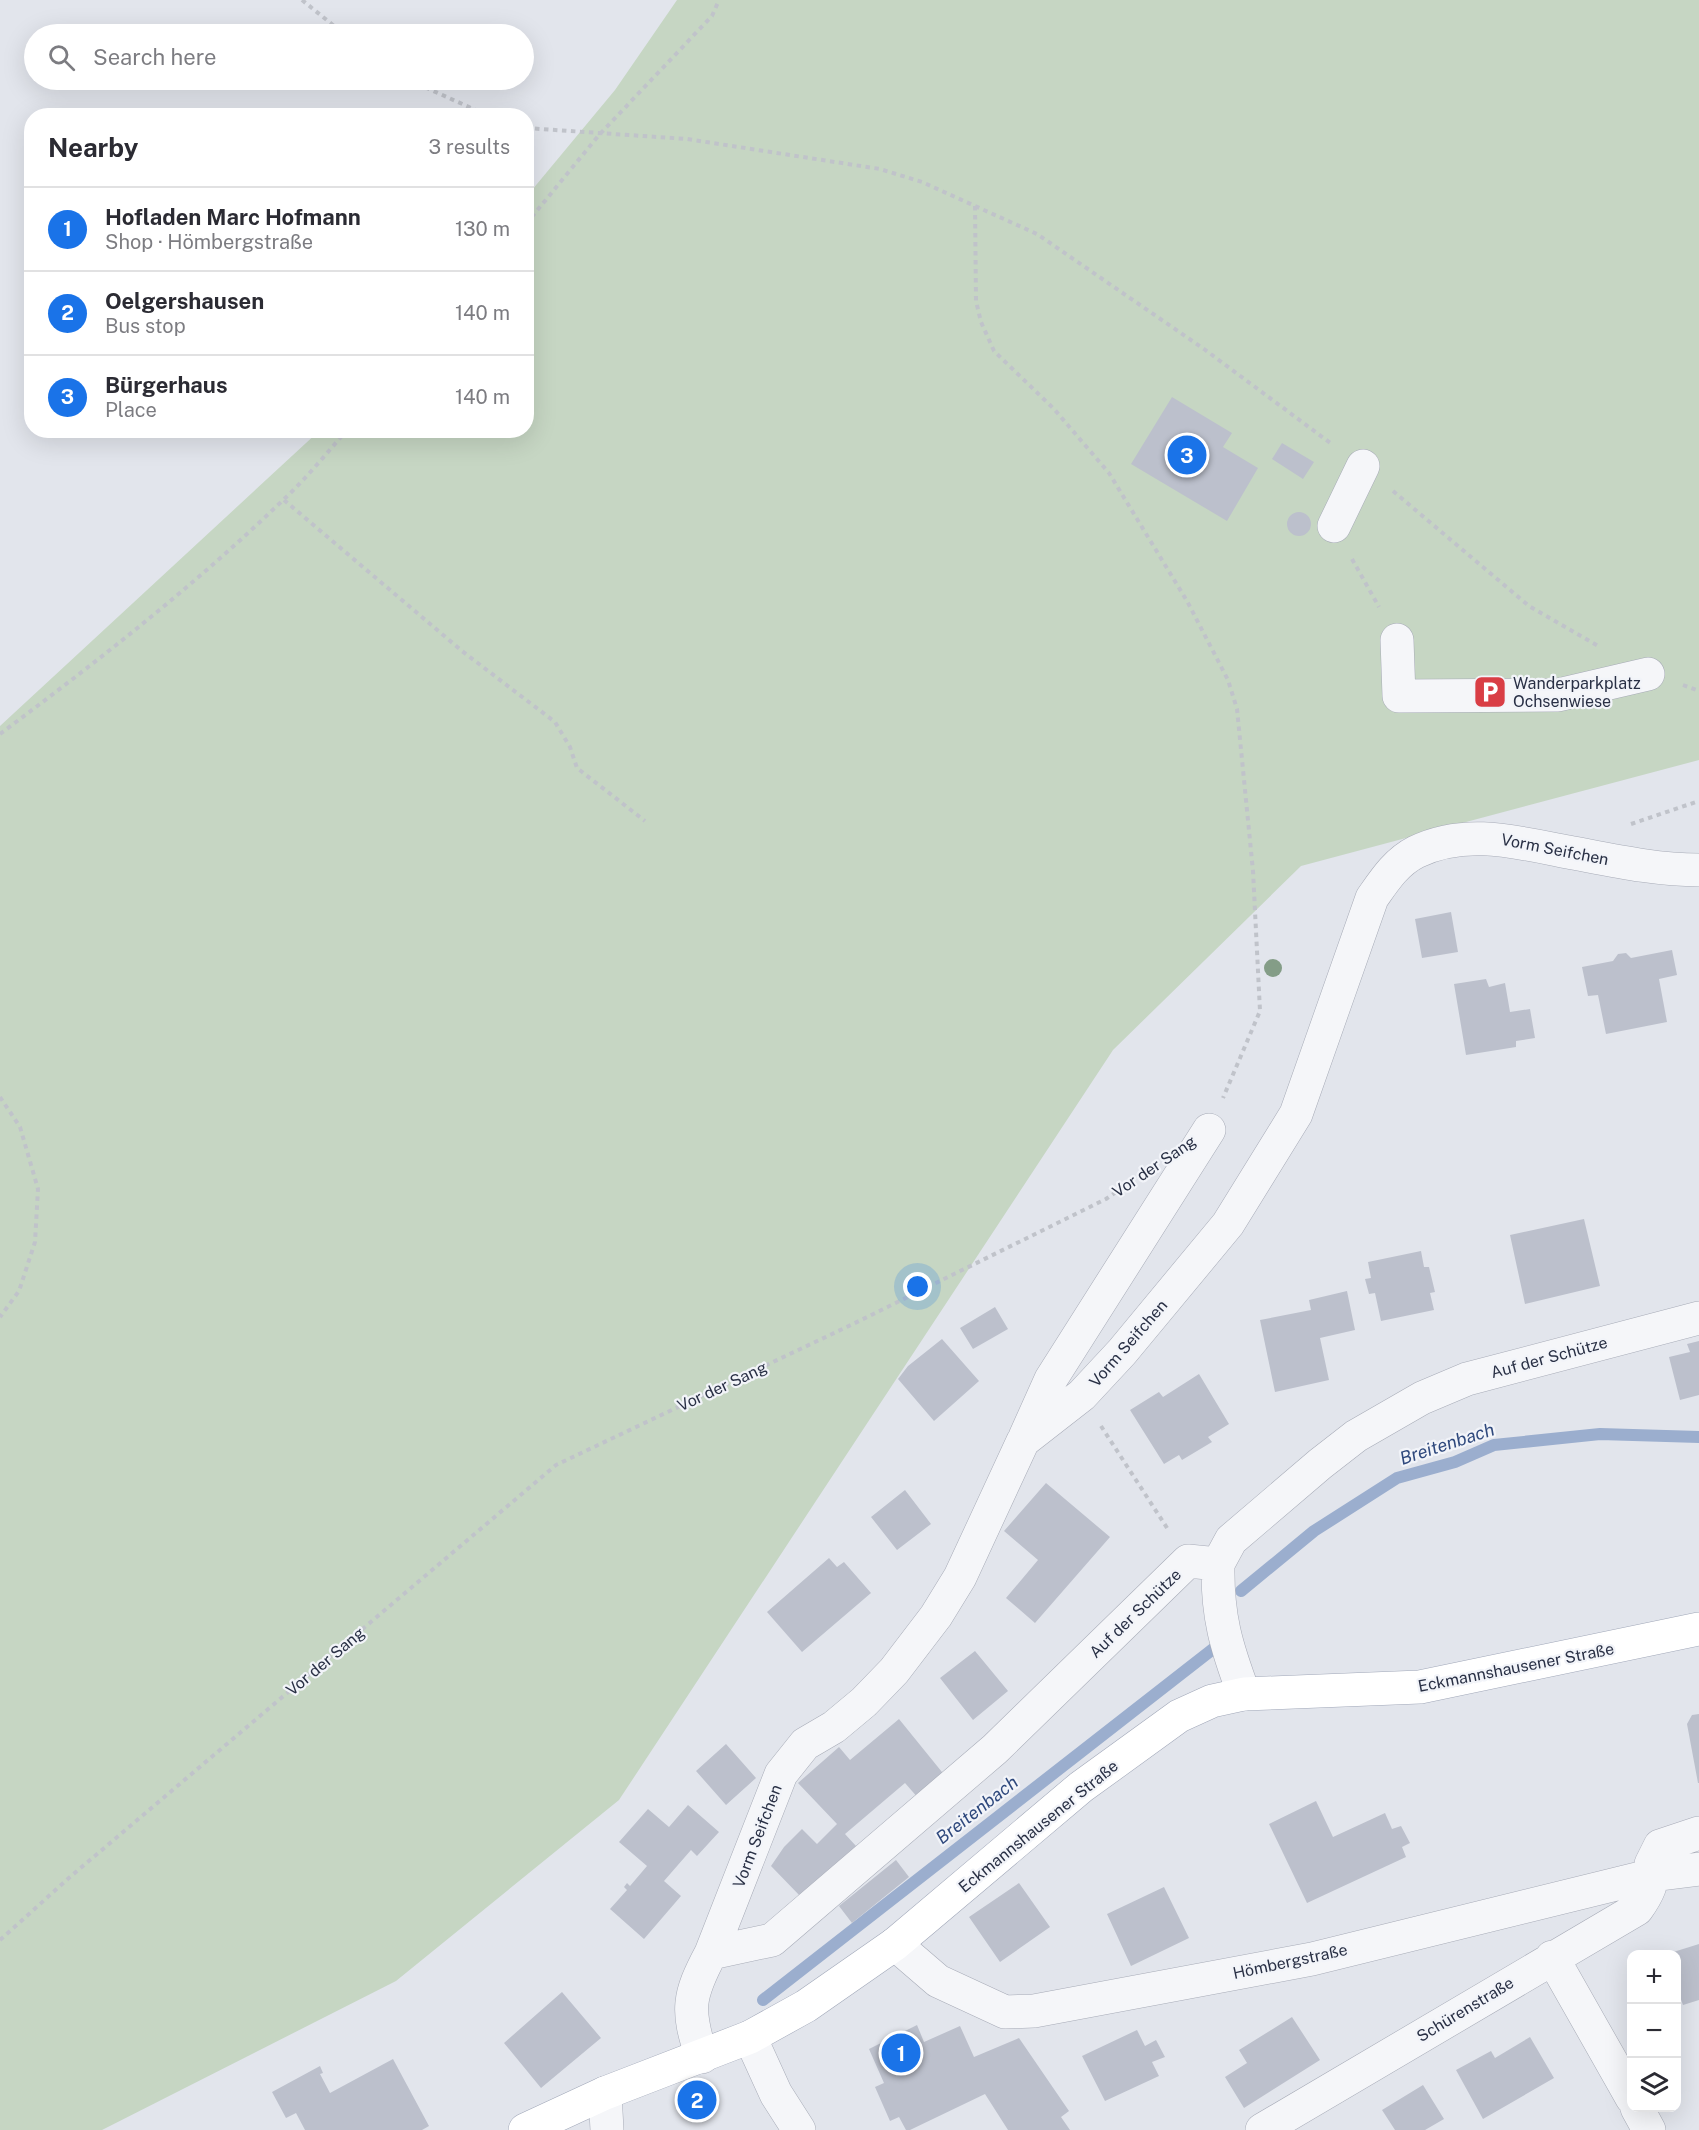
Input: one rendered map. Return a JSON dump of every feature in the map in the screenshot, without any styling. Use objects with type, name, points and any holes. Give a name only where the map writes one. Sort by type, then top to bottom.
[{"type":"main road","name":"Eckmannshausener Straße","points":[[525,2130],[605,2093],[750,2037],[806,2006],[895,1944],[1081,1787],[1179,1716],[1212,1701],[1244,1694],[1420,1687],[1699,1629]]},
{"type":"street","points":[[1334,526],[1364,466]]},
{"type":"street","points":[[1397,640],[1399,696],[1558,695],[1648,674]]},
{"type":"street","name":"Vorm Seifchen","points":[[702,2057],[690,2011],[696,1981],[711,1953],[781,1774],[805,1744],[834,1727],[864,1702],[894,1671],[936,1616],[975,1547],[996,1496],[1023,1441],[1082,1395],[1122,1352],[1228,1224],[1296,1114],[1372,898],[1390,872],[1414,853],[1448,840],[1495,837],[1623,862],[1673,870],[1699,870]]},
{"type":"street","name":"Vor der Sang","points":[[1023,1441],[1052,1379],[1209,1130]]},
{"type":"street","name":"Auf der Schütze","points":[[711,1953],[772,1940],[995,1749],[1277,1498],[1356,1436],[1395,1412],[1467,1379],[1699,1318]]},
{"type":"street","points":[[1203,1562],[1218,1605],[1224,1636],[1244,1694]]},
{"type":"street","name":"Schürenstraße","points":[[1263,2130],[1636,1909],[1646,1896],[1653,1875],[1651,1864],[1660,1845],[1699,1833]]},
{"type":"street","name":"Hömbergstraße","points":[[895,1944],[938,1981],[1005,2012],[1034,2011],[1312,1959],[1653,1875],[1699,1869]]},
{"type":"street","points":[[1552,1957],[1627,2089]]},
{"type":"street","points":[[750,2037],[776,2094],[799,2130]]},
{"type":"street","points":[[605,2093],[607,2130]]},
{"type":"street","points":[[1639,2112],[1649,2130]]},
{"type":"path","points":[[302,0],[332,24]]},
{"type":"path","points":[[534,214],[599,135],[712,16],[719,0]]},
{"type":"path","points":[[431,90],[471,108]]},
{"type":"path","points":[[534,129],[599,135],[687,139],[880,170],[922,182],[1036,234],[1082,263],[1364,466],[1529,606],[1648,674],[1699,691]]},
{"type":"path","points":[[975,206],[976,301],[981,322],[994,351],[1054,409],[1109,473],[1187,601],[1228,680],[1237,709],[1253,871],[1260,1011],[1209,1130]]},
{"type":"path","points":[[0,734],[109,653],[284,500],[340,438]]},
{"type":"path","points":[[284,500],[462,651],[555,722],[570,747],[577,768],[645,820]]},
{"type":"path","points":[[1334,526],[1397,640]]},
{"type":"path","points":[[0,1097],[20,1127],[38,1189],[35,1242],[19,1291],[0,1317]]},
{"type":"path","name":"Vor der Sang","points":[[0,1940],[70,1877],[556,1465],[895,1303],[1106,1198],[1134,1180]]},
{"type":"path","points":[[1082,1395],[1203,1562]]},
{"type":"green space","points":[[677,0],[1699,0],[1699,760],[1301,866],[1113,1050],[619,1800],[396,1981],[102,2130],[0,2130],[0,726],[311,438],[534,438],[534,188],[615,90]]},
{"type":"building","points":[[1172,397],[1232,433],[1223,447],[1258,468],[1227,521],[1131,464]]},
{"type":"building","points":[[1282,443],[1314,462],[1303,479],[1272,459]]},
{"type":"building","points":[[1299,512],[1308,515],[1311,524],[1308,533],[1299,536],[1290,533],[1287,524],[1290,515]]},
{"type":"building","points":[[1451,912],[1458,952],[1422,958],[1415,919]]},
{"type":"building","points":[[1672,950],[1677,975],[1659,979],[1667,1022],[1606,1034],[1598,995],[1588,996],[1582,967],[1613,961],[1618,954],[1626,953],[1631,958]]},
{"type":"building","points":[[1486,979],[1489,987],[1505,983],[1510,1012],[1530,1009],[1535,1038],[1516,1041],[1516,1047],[1466,1055],[1454,984]]},
{"type":"building","points":[[1584,1219],[1600,1286],[1525,1304],[1510,1235]]},
{"type":"building","points":[[1421,1251],[1424,1267],[1429,1267],[1435,1292],[1430,1293],[1434,1310],[1381,1321],[1375,1293],[1369,1294],[1365,1279],[1371,1278],[1368,1262]]},
{"type":"building","points":[[1347,1291],[1355,1330],[1320,1338],[1329,1380],[1275,1392],[1260,1320],[1311,1310],[1309,1300]]},
{"type":"building","points":[[995,1307],[1008,1329],[973,1349],[960,1328]]},
{"type":"building","points":[[942,1339],[979,1381],[934,1421],[898,1379],[908,1366]]},
{"type":"building","points":[[1699,1341],[1699,1395],[1680,1400],[1669,1357],[1690,1352],[1687,1344]]},
{"type":"building","points":[[1199,1374],[1229,1424],[1208,1437],[1212,1442],[1182,1460],[1179,1455],[1164,1464],[1130,1410],[1159,1392],[1163,1397]]},
{"type":"building","points":[[1046,1483],[1110,1537],[1035,1623],[1006,1598],[1038,1560],[1004,1531]]},
{"type":"building","points":[[905,1490],[931,1524],[897,1550],[871,1517]]},
{"type":"building","points":[[829,1558],[837,1567],[844,1562],[871,1593],[802,1652],[767,1612]]},
{"type":"building","points":[[975,1651],[1008,1691],[973,1720],[940,1678]]},
{"type":"building","points":[[1699,1714],[1698,1783],[1687,1724],[1692,1715]]},
{"type":"building","points":[[899,1719],[946,1777],[919,1799],[905,1783],[845,1834],[856,1846],[801,1897],[771,1866],[784,1847],[802,1829],[817,1844],[837,1824],[798,1783],[839,1747],[850,1760]]},
{"type":"building","points":[[726,1744],[756,1778],[726,1805],[696,1771]]},
{"type":"building","points":[[1316,1801],[1333,1837],[1385,1813],[1392,1829],[1401,1826],[1410,1843],[1402,1847],[1406,1857],[1307,1903],[1269,1824]]},
{"type":"building","points":[[688,1805],[719,1832],[697,1856],[691,1850],[664,1881],[681,1896],[644,1939],[610,1909],[627,1890],[624,1887],[627,1883],[630,1886],[647,1866],[619,1842],[648,1809],[669,1827]]},
{"type":"building","points":[[896,1860],[909,1877],[852,1923],[839,1906]]},
{"type":"building","points":[[1019,1883],[1050,1927],[1000,1962],[969,1917]]},
{"type":"building","points":[[1164,1887],[1189,1938],[1131,1966],[1107,1914]]},
{"type":"building","points":[[1699,1944],[1699,2000],[1683,2005],[1681,2000],[1680,1950]]},
{"type":"building","points":[[562,1992],[601,2038],[541,2088],[504,2043]]},
{"type":"building","points":[[1292,2017],[1320,2060],[1244,2108],[1225,2077],[1247,2063],[1239,2050]]},
{"type":"building","points":[[917,2025],[924,2042],[960,2026],[974,2057],[1019,2038],[1069,2111],[1061,2117],[1070,2130],[1008,2130],[985,2094],[910,2130],[906,2130],[899,2117],[890,2121],[875,2087],[884,2083],[869,2049]]},
{"type":"building","points":[[1137,2030],[1145,2046],[1156,2040],[1165,2057],[1152,2062],[1159,2076],[1105,2101],[1082,2056]]},
{"type":"building","points":[[1530,2037],[1554,2078],[1483,2119],[1456,2070],[1491,2051],[1495,2058]]},
{"type":"building","points":[[393,2059],[429,2126],[422,2130],[305,2130],[296,2113],[286,2118],[272,2092],[320,2066],[323,2073],[320,2074],[330,2093]]},
{"type":"building","points":[[1423,2085],[1444,2119],[1425,2130],[1395,2130],[1382,2110]]},
{"type":"waterway","name":"Breitenbach","points":[[1241,1591],[1314,1531],[1397,1478],[1455,1462],[1494,1445],[1600,1434],[1699,1437]]},
{"type":"waterway","name":"Breitenbach","points":[[763,2000],[1213,1649]]},
{"type":"place","name":"Bürgerhaus","points":[[1187,455]]},
{"type":"place","name":"Wanderparkplatz Ochsenwiese","points":[[1490,692]]},
{"type":"place","name":"Hofladen Marc Hofmann","points":[[901,2053]]},
{"type":"place","name":"Oelgershausen","points":[[697,2100]]}]
